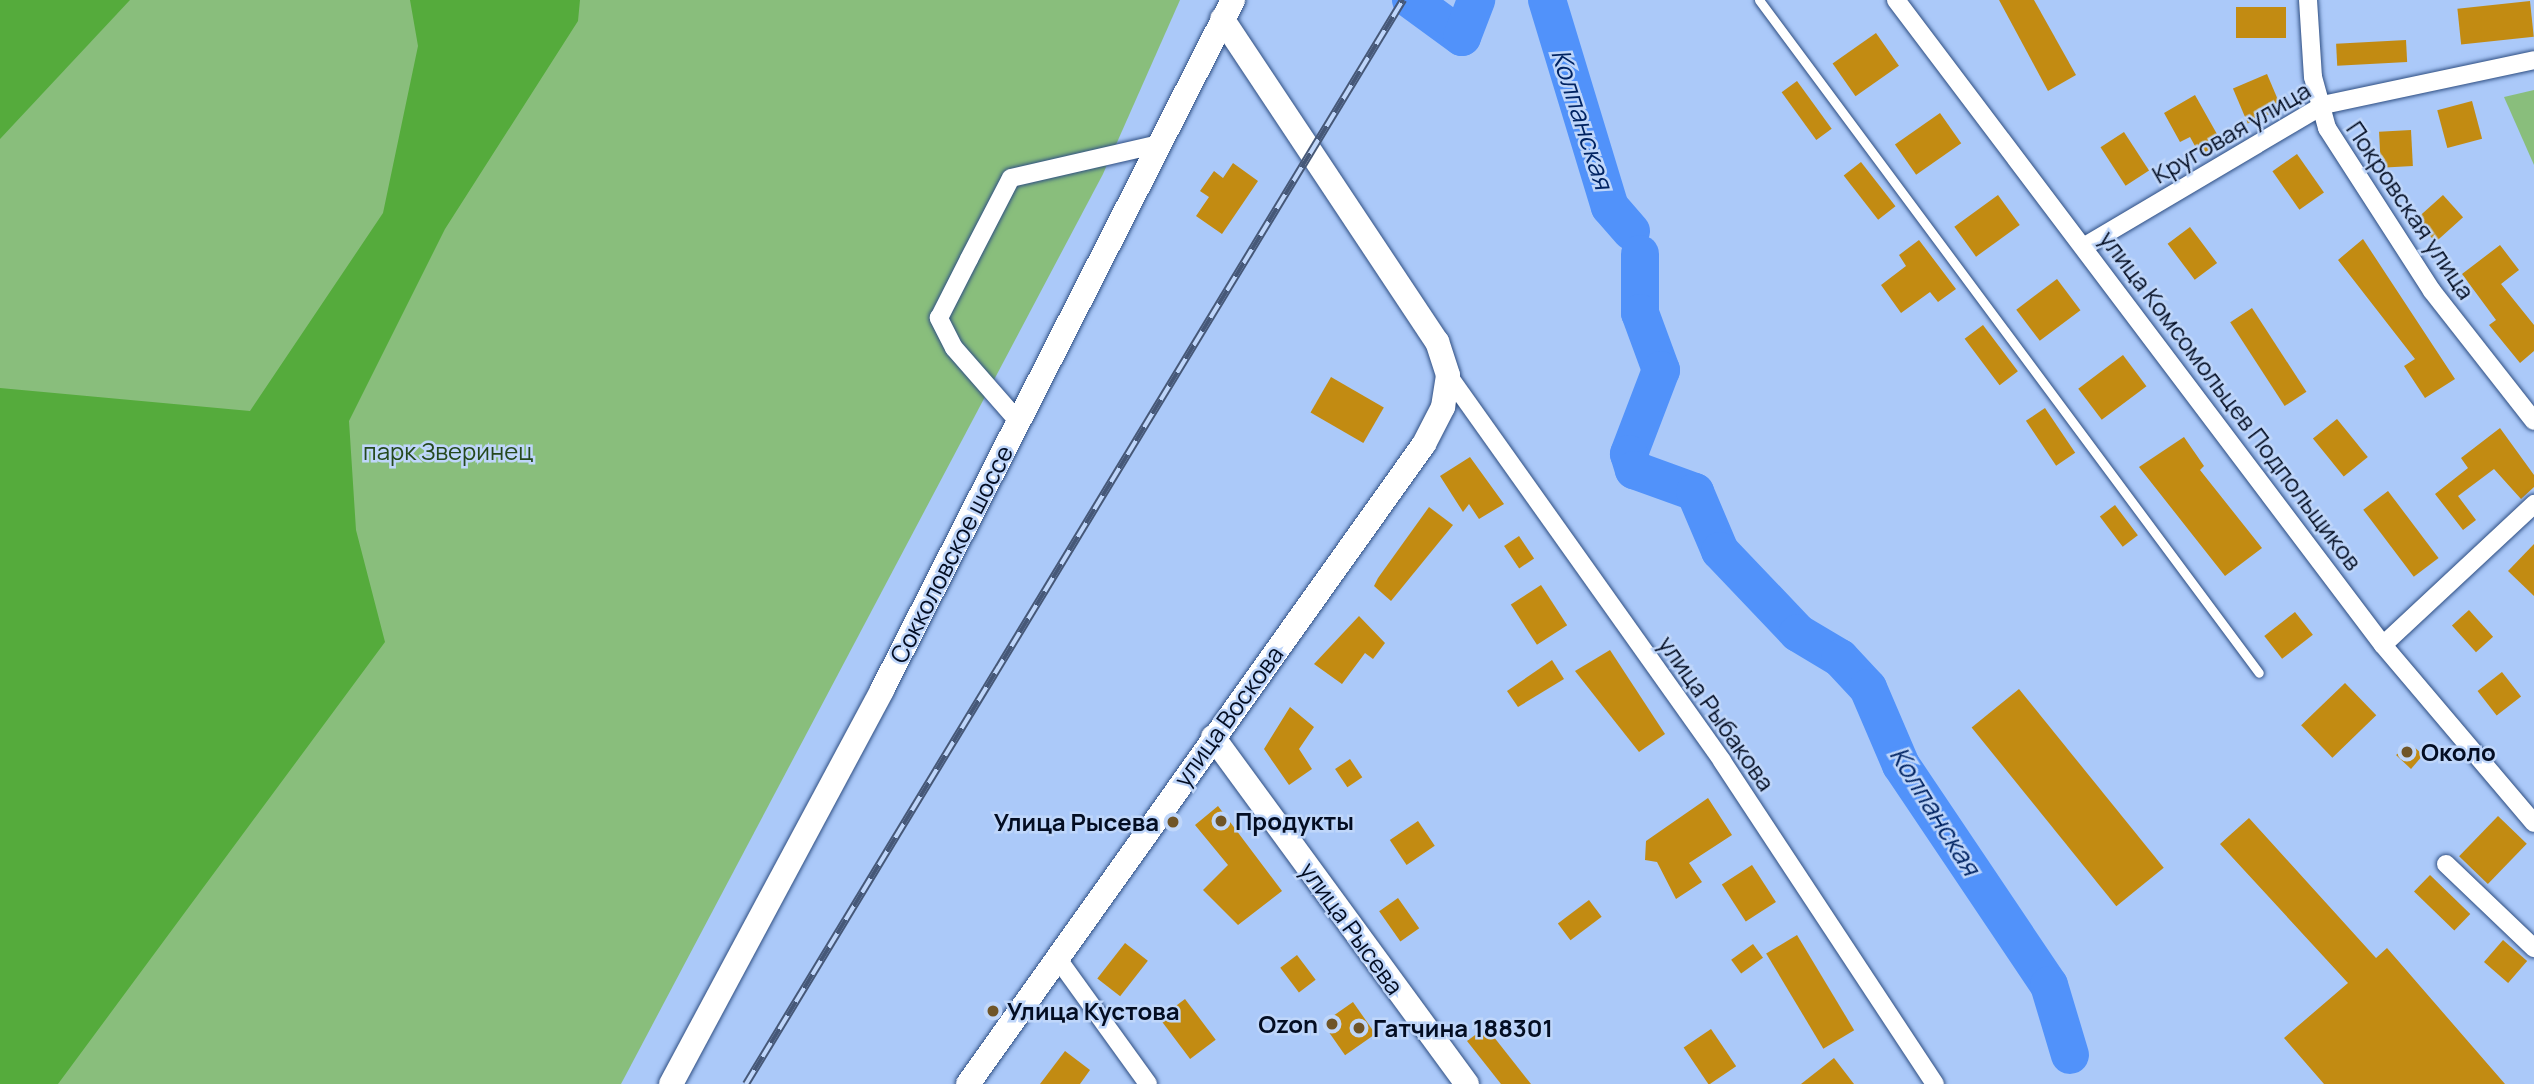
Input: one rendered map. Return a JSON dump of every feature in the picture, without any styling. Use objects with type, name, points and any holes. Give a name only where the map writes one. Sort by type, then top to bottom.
[{"type":"main road","name":"Сокколовское шоссе","points":[[671,1084],[1018,421],[1228,9]]},
{"type":"main road","points":[[1228,9],[1421,314],[1448,376]]},
{"type":"main road","name":"улица Воскова","points":[[968,1084],[1424,444],[1443,407],[1448,376]]},
{"type":"main road","name":"улица Рысева","points":[[1213,737],[1467,1084]]},
{"type":"street","name":"улица Комсомольцев Подпольщиков","points":[[1896,0],[2085,246],[2383,645],[2534,823]]},
{"type":"street","name":"Покровская улица","points":[[2308,0],[2313,77],[2323,105],[2327,128],[2432,290],[2534,421]]},
{"type":"street","name":"Круговая улица","points":[[2085,246],[2323,105],[2534,60]]},
{"type":"street","points":[[1018,421],[954,348],[939,318],[969,259],[1011,178],[1160,144]]},
{"type":"street","name":"улица Рыбакова","points":[[1448,376],[1722,761],[1935,1084]]},
{"type":"street","points":[[1443,407],[1471,409]]},
{"type":"street","points":[[2383,645],[2534,503]]},
{"type":"street","points":[[2445,864],[2534,948]]},
{"type":"street","points":[[1058,959],[1149,1084]]},
{"type":"lane","points":[[1759,0],[2259,673]]},
{"type":"green space","name":"парк Зверинец","points":[[0,0],[1180,0],[1103,174],[621,1084],[0,1084]]},
{"type":"green space","points":[[0,0],[130,0],[0,139]]},
{"type":"green space","points":[[410,0],[580,0],[578,21],[445,229],[349,421],[356,530],[385,642],[58,1084],[0,1084],[0,388],[250,411],[383,213],[418,46]]},
{"type":"green space","points":[[2534,90],[2534,165],[2504,97]]},
{"type":"building","points":[[1999,0],[2034,0],[2076,75],[2048,91]]},
{"type":"building","points":[[2530,1],[2534,37],[2461,44],[2457,9]]},
{"type":"building","points":[[2236,7],[2286,7],[2286,38],[2236,38]]},
{"type":"building","points":[[1876,33],[1899,66],[1856,96],[1833,63]]},
{"type":"building","points":[[2406,40],[2407,62],[2337,66],[2336,44]]},
{"type":"building","points":[[2267,74],[2282,109],[2248,123],[2233,88]]},
{"type":"building","points":[[1797,81],[1832,129],[1816,140],[1782,92]]},
{"type":"building","points":[[2195,95],[2222,143],[2200,155],[2190,137],[2180,142],[2164,113]]},
{"type":"building","points":[[2472,101],[2482,139],[2447,148],[2437,110]]},
{"type":"building","points":[[1940,113],[1961,143],[1916,175],[1895,145]]},
{"type":"building","points":[[2411,130],[2413,166],[2381,168],[2379,132]]},
{"type":"building","points":[[2124,132],[2149,171],[2126,186],[2101,147]]},
{"type":"building","points":[[2297,154],[2324,193],[2299,210],[2272,171]]},
{"type":"building","points":[[1861,162],[1895,206],[1878,220],[1844,176]]},
{"type":"building","points":[[1233,163],[1258,181],[1222,234],[1196,216],[1209,197],[1200,191],[1214,171],[1223,178]]},
{"type":"building","points":[[1998,195],[2020,225],[1976,257],[1954,227]]},
{"type":"building","points":[[2443,195],[2463,217],[2436,242],[2416,220]]},
{"type":"building","points":[[2190,227],[2217,263],[2195,280],[2168,244]]},
{"type":"building","points":[[2363,239],[2455,379],[2425,398],[2404,366],[2415,359],[2338,260]]},
{"type":"building","points":[[1919,240],[1956,289],[1938,302],[1930,292],[1901,313],[1881,285],[1906,266],[1899,255]]},
{"type":"building","points":[[2500,245],[2519,270],[2501,284],[2534,325],[2534,351],[2520,363],[2489,325],[2496,320],[2462,274]]},
{"type":"building","points":[[2057,279],[2080,310],[2040,341],[2016,310]]},
{"type":"building","points":[[2252,308],[2306,392],[2285,406],[2230,322]]},
{"type":"building","points":[[1983,325],[2018,371],[2000,385],[1965,339]]},
{"type":"building","points":[[2123,355],[2146,386],[2102,420],[2078,389]]},
{"type":"building","points":[[1331,377],[1384,408],[1363,443],[1310,413]]},
{"type":"building","points":[[2045,408],[2075,453],[2056,466],[2026,421]]},
{"type":"building","points":[[2337,419],[2368,457],[2344,477],[2313,439]]},
{"type":"building","points":[[2500,428],[2534,475],[2534,487],[2521,499],[2494,469],[2458,496],[2476,520],[2463,530],[2435,494],[2468,468],[2461,458]]},
{"type":"building","points":[[2184,437],[2204,466],[2200,470],[2262,548],[2225,576],[2139,467]]},
{"type":"building","points":[[1470,457],[1504,504],[1479,519],[1469,504],[1463,512],[1440,476]]},
{"type":"building","points":[[2388,491],[2439,558],[2414,577],[2363,510]]},
{"type":"building","points":[[2115,505],[2138,535],[2123,547],[2100,516]]},
{"type":"building","points":[[1429,507],[1453,525],[1391,601],[1374,586]]},
{"type":"building","points":[[1519,536],[1534,558],[1519,568],[1504,546]]},
{"type":"building","points":[[2534,544],[2534,596],[2508,571]]},
{"type":"building","points":[[1541,585],[1567,625],[1537,645],[1511,605]]},
{"type":"building","points":[[2469,610],[2493,637],[2476,652],[2452,625]]},
{"type":"building","points":[[2295,612],[2313,635],[2282,659],[2264,636]]},
{"type":"building","points":[[1359,616],[1385,643],[1373,659],[1365,653],[1342,684],[1314,664]]},
{"type":"building","points":[[1610,650],[1665,734],[1639,752],[1575,671]]},
{"type":"building","points":[[1552,660],[1564,679],[1518,707],[1507,691]]},
{"type":"building","points":[[2502,672],[2521,696],[2497,716],[2478,691]]},
{"type":"building","points":[[2345,683],[2376,715],[2332,758],[2301,725]]},
{"type":"building","points":[[2019,689],[2164,868],[2116,906],[1972,727]]},
{"type":"building","points":[[1290,707],[1314,727],[1299,749],[1312,769],[1289,785],[1264,749]]},
{"type":"building","name":"Около","points":[[2411,744],[2423,755],[2411,769],[2396,755]]},
{"type":"building","points":[[1350,759],[1362,777],[1347,787],[1335,769]]},
{"type":"building","points":[[1708,798],[1732,835],[1689,863],[1702,882],[1676,899],[1657,862],[1645,860],[1646,841]]},
{"type":"building","points":[[1218,806],[1282,891],[1238,925],[1203,890],[1228,865],[1195,825]]},
{"type":"building","points":[[2498,816],[2527,844],[2488,884],[2459,856]]},
{"type":"building","points":[[2249,818],[2376,958],[2387,948],[2505,1084],[2324,1084],[2284,1038],[2348,983],[2220,844]]},
{"type":"building","points":[[1418,821],[1435,846],[1407,865],[1390,840]]},
{"type":"building","points":[[1752,865],[1776,902],[1746,922],[1722,885]]},
{"type":"building","points":[[2430,875],[2470,914],[2454,930],[2414,892]]},
{"type":"building","points":[[1398,898],[1419,928],[1400,942],[1379,911]]},
{"type":"building","points":[[1589,900],[1602,917],[1570,940],[1558,923]]},
{"type":"building","points":[[1797,935],[1854,1030],[1823,1049],[1766,954]]},
{"type":"building","points":[[2503,940],[2527,961],[2508,983],[2484,962]]},
{"type":"building","points":[[1125,943],[1148,961],[1120,996],[1097,978]]},
{"type":"building","points":[[1753,944],[1763,958],[1741,974],[1731,960]]},
{"type":"building","points":[[1297,955],[1316,980],[1299,992],[1280,968]]},
{"type":"building","points":[[1185,999],[1216,1040],[1190,1059],[1159,1018]]},
{"type":"building","points":[[1353,1002],[1375,1034],[1345,1055],[1323,1023]]},
{"type":"building","points":[[1486,1027],[1531,1084],[1501,1084],[1467,1041]]},
{"type":"building","points":[[1711,1029],[1736,1066],[1708,1084],[1684,1047]]},
{"type":"building","points":[[1065,1051],[1090,1070],[1080,1084],[1040,1084]]},
{"type":"building","points":[[1834,1058],[1854,1084],[1801,1084]]},
{"type":"waterway","name":"Колпанская","points":[[1411,0],[1462,37],[1476,0]]},
{"type":"waterway","name":"Колпанская","points":[[1547,0],[1610,207],[1631,231]]},
{"type":"waterway","name":"Колпанская","points":[[1640,254],[1640,313],[1661,370],[1629,454],[1634,470],[1695,492],[1720,551],[1798,633],[1840,658],[1868,688],[1901,765],[2049,985],[2070,1055]]},
{"type":"railway","points":[[746,1084],[1403,0]]},
{"type":"place","name":"Около","points":[[2407,752]]},
{"type":"place","name":"Продукты","points":[[1221,821]]},
{"type":"place","name":"Улица Рысева","points":[[1173,822]]},
{"type":"place","name":"Улица Кустова","points":[[993,1011]]},
{"type":"place","name":"Ozon","points":[[1332,1024]]},
{"type":"place","name":"Гатчина 188301","points":[[1359,1028]]}]
